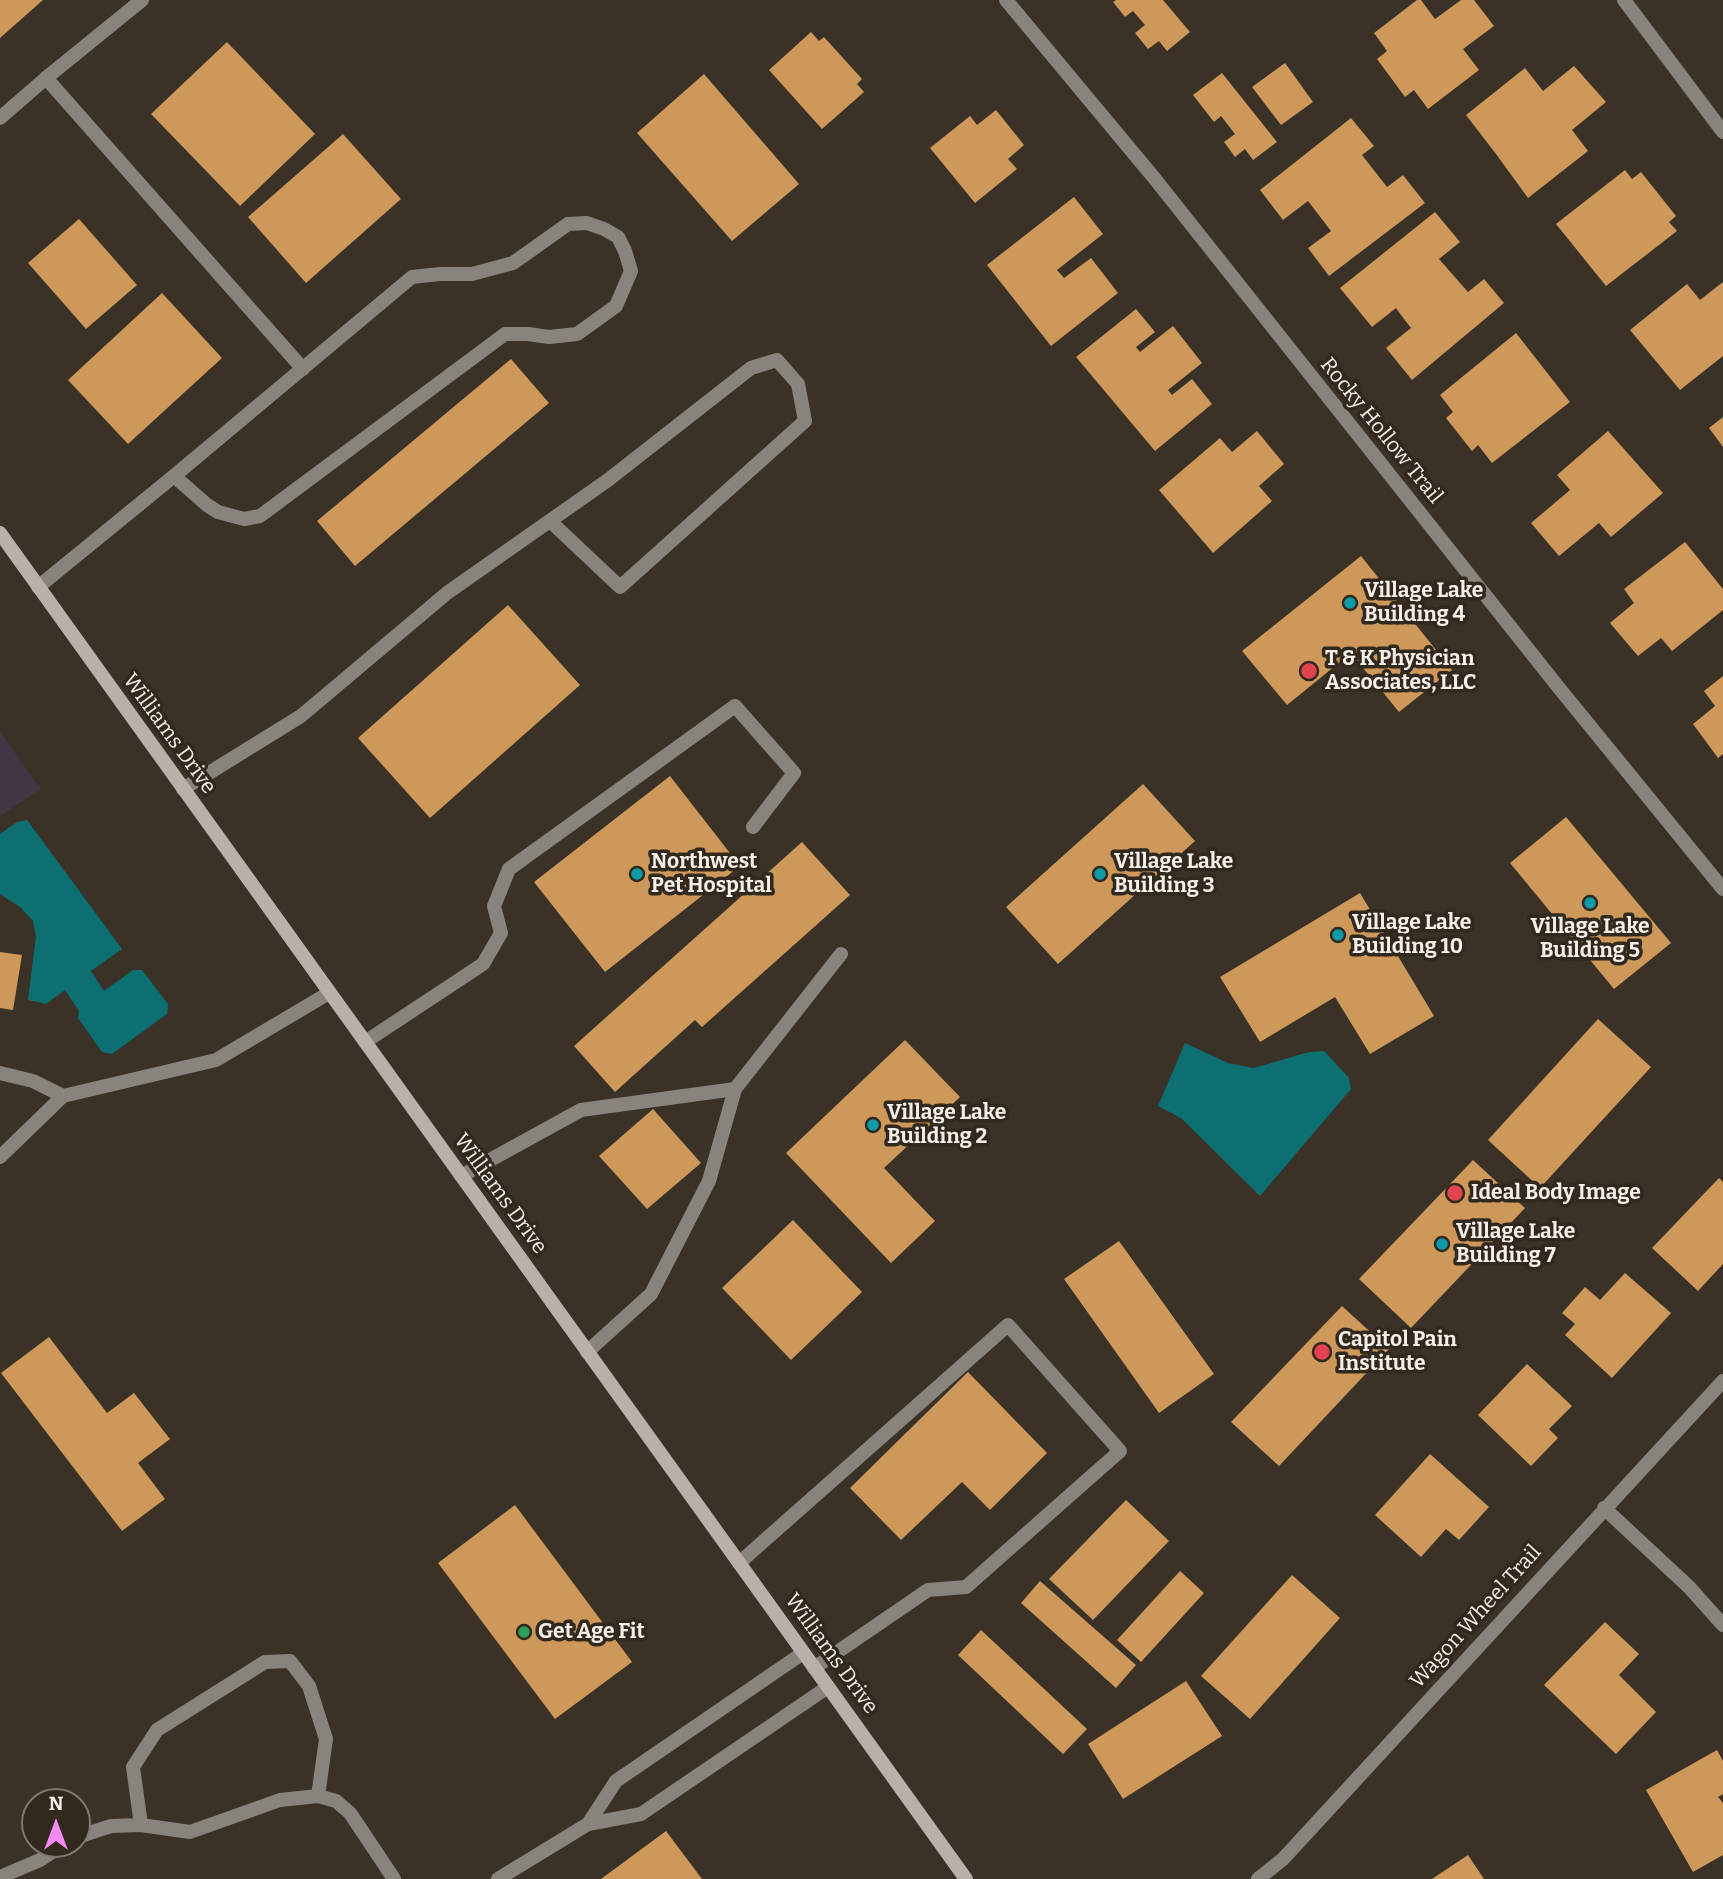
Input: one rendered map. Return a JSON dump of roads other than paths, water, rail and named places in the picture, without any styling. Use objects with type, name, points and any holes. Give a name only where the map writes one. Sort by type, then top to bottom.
[{"type":"main road","name":"Williams Drive","points":[[0,533],[966,1879]]},
{"type":"street","points":[[0,118],[142,0]]},
{"type":"street","name":"Rocky Hollow Trail","points":[[1006,0],[1154,178],[1559,688],[1723,889]]},
{"type":"street","points":[[1624,0],[1723,132]]},
{"type":"street","points":[[46,78],[303,369]]},
{"type":"street","points":[[38,587],[412,277],[472,274],[513,263],[568,224],[587,223],[618,237],[631,271],[616,306],[577,334],[549,337],[505,334],[260,516],[244,519],[218,512],[174,476]]},
{"type":"street","points":[[183,789],[301,716],[447,593],[608,480],[751,368],[777,360],[798,384],[805,421],[620,587],[550,521]]},
{"type":"street","points":[[365,1042],[483,964],[501,933],[494,906],[509,869],[736,706],[794,773],[752,827]]},
{"type":"street","points":[[587,1352],[651,1294],[709,1181],[735,1089],[841,954]]},
{"type":"street","points":[[0,1157],[63,1096],[216,1060],[330,993]]},
{"type":"street","points":[[0,1073],[33,1081],[63,1096]]},
{"type":"street","points":[[461,1176],[581,1110],[735,1089]]},
{"type":"street","points":[[739,1563],[1008,1325],[1120,1451],[966,1587],[928,1590],[814,1668]]},
{"type":"street","name":"Wagon Wheel Trail","points":[[1258,1879],[1283,1859],[1723,1381]]},
{"type":"street","points":[[1604,1508],[1689,1587],[1723,1625]]},
{"type":"street","points":[[588,1824],[616,1780],[803,1653]]},
{"type":"street","points":[[141,1825],[132,1767],[157,1730],[265,1662],[290,1661],[309,1686],[326,1739],[318,1796]]},
{"type":"street","points":[[498,1879],[588,1824],[641,1814],[828,1687]]},
{"type":"street","points":[[91,1832],[111,1826],[141,1825],[190,1832],[280,1800],[318,1796],[335,1801],[350,1813],[394,1879]]},
{"type":"street","points":[[0,1877],[43,1858]]},
{"type":"water","points":[[27,820],[122,949],[91,971],[104,991],[133,970],[142,970],[168,1004],[167,1014],[112,1054],[102,1052],[78,1018],[79,1011],[65,990],[46,1004],[28,1000],[36,936],[33,921],[20,907],[0,894],[0,834],[17,822]]},
{"type":"water","points":[[1185,1043],[1228,1063],[1254,1068],[1309,1052],[1324,1051],[1349,1078],[1351,1089],[1260,1196],[1181,1118],[1158,1106]]},
{"type":"place","name":"Village Lake Building 4","points":[[1350,603]]},
{"type":"place","name":"T & K Physician Associates, LLC","points":[[1309,671]]},
{"type":"place","name":"Northwest Pet Hospital","points":[[637,874]]},
{"type":"place","name":"Village Lake Building 3","points":[[1100,874]]},
{"type":"place","name":"Village Lake Building 5","points":[[1590,903]]},
{"type":"place","name":"Village Lake Building 10","points":[[1338,935]]},
{"type":"place","name":"Village Lake Building 2","points":[[873,1125]]},
{"type":"place","name":"Ideal Body Image","points":[[1455,1193]]},
{"type":"place","name":"Village Lake Building 7","points":[[1442,1244]]},
{"type":"place","name":"Capitol Pain Institute","points":[[1322,1352]]},
{"type":"place","name":"Get Age Fit","points":[[524,1632]]}]
